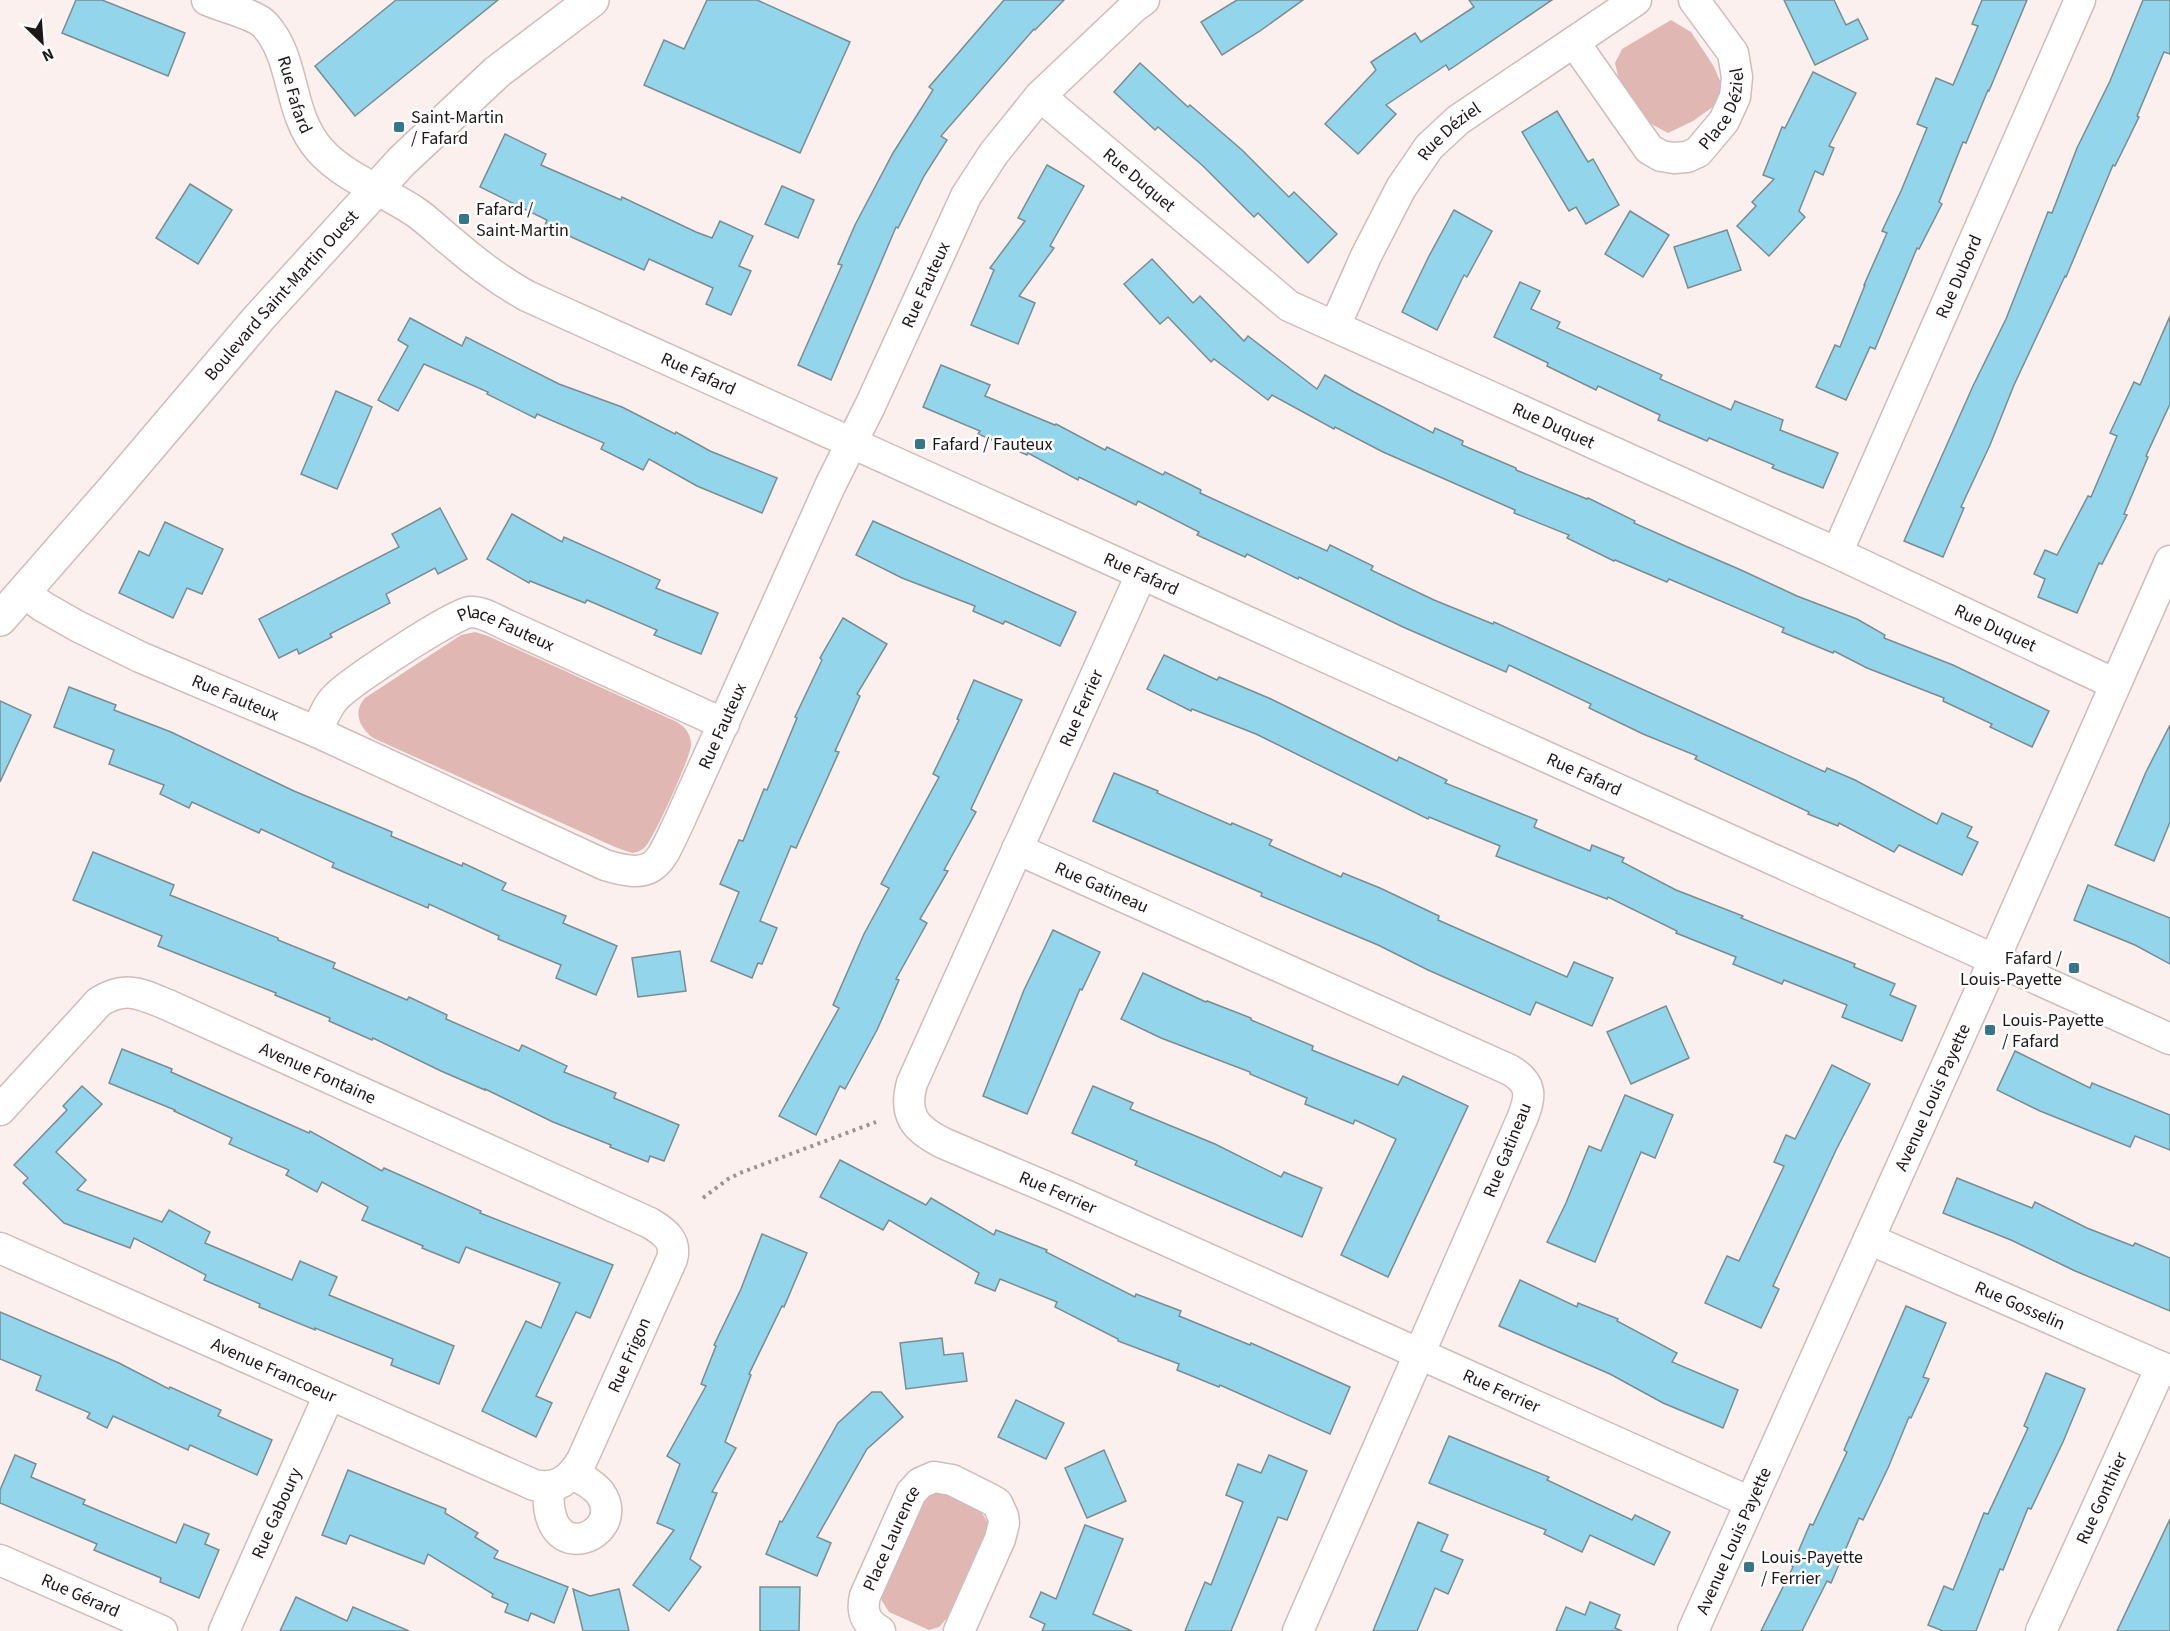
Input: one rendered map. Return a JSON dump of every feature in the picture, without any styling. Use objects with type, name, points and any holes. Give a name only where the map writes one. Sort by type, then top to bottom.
[{"type":"main road","name":"Boulevard Saint-Martin Ouest","points":[[0,619],[258,319],[402,161],[480,86],[534,42],[592,0]]},
{"type":"street","name":"Rue Fafard","points":[[207,0],[254,17],[265,25],[286,64],[294,100],[306,132],[326,156],[338,166],[416,212],[491,275],[527,296],[2170,1039]]},
{"type":"street","name":"Rue Fauteux","points":[[24,592],[42,606],[77,626],[140,657],[317,732],[605,865],[632,872],[652,867],[664,854],[850,443],[870,406],[966,196],[994,153],[1040,96],[1144,0]]},
{"type":"street","name":"Rue Déziel","points":[[1335,326],[1366,256],[1401,188],[1429,147],[1458,120],[1636,0]]},
{"type":"street","name":"Place Déziel","points":[[1574,42],[1649,149],[1660,156],[1687,157],[1698,152],[1724,121],[1735,97],[1737,77],[1733,53],[1694,0]]},
{"type":"street","name":"Rue Dubord","points":[[1837,553],[2080,0]]},
{"type":"street","name":"Rue Duquet","points":[[1040,96],[1289,306],[1837,553],[2115,684]]},
{"type":"street","name":"Avenue Louis Payette","points":[[1693,1631],[2170,561]]},
{"type":"street","name":"Rue Ferrier","points":[[1141,575],[912,1083],[908,1103],[913,1119],[926,1133],[944,1143],[1750,1502]]},
{"type":"street","name":"Place Fauteux","points":[[317,732],[331,704],[350,684],[444,623],[470,612],[509,626],[724,724]]},
{"type":"street","name":"Rue Gatineau","points":[[1017,849],[1510,1070],[1526,1083],[1529,1093],[1522,1119],[1298,1631]]},
{"type":"street","name":"Avenue Fontaine","points":[[0,1110],[99,1002],[111,994],[123,991],[132,992],[168,1005],[650,1223],[667,1235]]},
{"type":"street","name":"Rue Frigon","points":[[561,1480],[582,1460],[672,1259],[674,1246],[667,1235]]},
{"type":"street","name":"Rue Gosselin","points":[[1869,1239],[2165,1369]]},
{"type":"street","name":"Avenue Francoeur","points":[[0,1248],[534,1485],[561,1480]]},
{"type":"street","name":"Rue Gonthier","points":[[2041,1631],[2165,1369]]},
{"type":"street","name":"Rue Gaboury","points":[[224,1631],[329,1395]]},
{"type":"street","name":"Place Laurence","points":[[880,1631],[873,1627],[866,1618],[863,1606],[865,1596],[911,1493],[920,1483],[934,1477],[952,1480],[990,1499],[996,1503],[1003,1516],[1004,1523],[1000,1539],[959,1631]]},
{"type":"street","name":"Rue Gérard","points":[[0,1560],[162,1631]]},
{"type":"path","points":[[703,1198],[740,1173],[876,1122]]},
{"type":"shaded area","points":[[1671,20],[1691,32],[1713,65],[1722,85],[1717,104],[1693,121],[1668,133],[1644,120],[1619,80],[1615,63],[1622,49]]},
{"type":"shaded area","points":[[475,632],[677,722],[689,734],[691,745],[679,780],[664,814],[643,848],[632,853],[615,847],[373,738],[364,730],[358,714],[365,698],[461,635]]},
{"type":"shaded area","points":[[938,1493],[944,1493],[980,1510],[988,1523],[947,1618],[939,1627],[929,1630],[889,1612],[882,1601],[882,1594],[925,1500]]},
{"type":"building","points":[[76,0],[102,0],[185,33],[168,76],[62,33]]},
{"type":"building","points":[[396,0],[498,0],[355,116],[315,66]]},
{"type":"building","points":[[707,0],[757,0],[850,42],[800,153],[644,85],[664,40],[684,49]]},
{"type":"building","points":[[1004,0],[1064,0],[1034,29],[941,136],[947,140],[924,176],[898,228],[896,227],[831,380],[798,365],[842,265],[838,264],[855,225],[893,153],[933,90],[929,87]]},
{"type":"building","points":[[1237,0],[1303,0],[1222,55],[1201,22]]},
{"type":"building","points":[[1469,0],[1552,0],[1449,70],[1446,65],[1386,105],[1396,114],[1358,154],[1325,124],[1376,70],[1371,62],[1415,33],[1421,42],[1474,7]]},
{"type":"building","points":[[1784,0],[1834,0],[1846,25],[1858,19],[1868,39],[1815,65]]},
{"type":"building","points":[[1982,0],[2027,0],[1966,143],[1963,142],[1939,202],[1942,204],[1919,249],[1917,248],[1875,349],[1870,347],[1846,400],[1816,387],[1835,345],[1840,347],[1887,233],[1882,231],[1927,128],[1917,124],[1936,78],[1953,85],[1978,26],[1972,24]]},
{"type":"building","points":[[2143,0],[2170,0],[2170,54],[2164,52],[2137,116],[2139,117],[2115,166],[2113,165],[2066,277],[2014,385],[1990,445],[1961,507],[1964,508],[1943,557],[1904,541],[1973,386],[2006,319],[2048,212],[2052,213],[2077,148],[2110,81]]},
{"type":"building","points":[[1140,63],[1188,107],[1190,105],[1242,150],[1289,197],[1294,192],[1337,234],[1308,263],[1258,213],[1254,217],[1203,166],[1158,127],[1155,130],[1114,92]]},
{"type":"building","points":[[1813,72],[1856,93],[1829,146],[1834,148],[1823,175],[1815,171],[1799,211],[1805,217],[1769,256],[1737,226],[1756,206],[1752,202],[1774,179],[1763,175],[1782,127],[1785,128]]},
{"type":"building","points":[[1557,111],[1588,162],[1593,159],[1619,205],[1586,224],[1576,207],[1569,211],[1522,132]]},
{"type":"building","points":[[505,134],[546,154],[541,165],[621,200],[622,197],[696,232],[712,238],[720,221],[753,236],[739,266],[751,271],[731,315],[706,304],[713,288],[649,259],[644,270],[545,225],[547,220],[480,187]]},
{"type":"building","points":[[1047,165],[1084,186],[1050,246],[1054,248],[1019,296],[1035,303],[1018,344],[971,325],[994,270],[990,268],[1025,221],[1018,218]]},
{"type":"building","points":[[190,184],[232,210],[198,264],[156,238]]},
{"type":"building","points":[[782,186],[814,200],[798,238],[765,224]]},
{"type":"building","points":[[1454,210],[1492,231],[1467,277],[1464,275],[1437,330],[1402,312]]},
{"type":"building","points":[[1630,211],[1669,235],[1643,277],[1605,254]]},
{"type":"building","points":[[1727,230],[1741,270],[1688,288],[1674,247]]},
{"type":"building","points":[[1152,259],[1193,303],[1200,296],[1244,341],[1248,336],[1317,389],[1325,375],[1433,433],[1435,428],[1463,441],[1462,445],[1516,468],[1516,470],[1588,498],[1635,521],[1634,523],[1797,596],[1857,619],[1885,635],[1884,638],[1953,665],[2049,711],[2032,747],[1990,727],[1992,724],[1943,701],[1944,698],[1867,668],[1834,651],[1833,653],[1782,632],[1784,628],[1669,579],[1667,582],[1614,561],[1567,538],[1569,535],[1514,513],[1515,510],[1383,452],[1335,427],[1334,429],[1272,395],[1268,400],[1214,359],[1211,362],[1168,317],[1160,324],[1124,284]]},
{"type":"building","points":[[1520,282],[1540,291],[1531,309],[1560,322],[1557,328],[1662,375],[1660,379],[1731,410],[1735,401],[1783,420],[1780,430],[1838,453],[1823,488],[1772,468],[1774,465],[1709,438],[1707,441],[1658,420],[1660,415],[1598,386],[1596,390],[1547,366],[1548,363],[1494,337]]},
{"type":"building","points":[[2170,316],[2170,404],[2146,456],[2148,457],[2124,514],[2127,515],[2102,564],[2099,563],[2077,613],[2038,597],[2045,579],[2034,574],[2045,550],[2057,555],[2088,496],[2091,497],[2117,436],[2110,433],[2134,382],[2140,385]]},
{"type":"building","points":[[410,318],[462,346],[466,337],[559,384],[622,407],[710,451],[777,478],[762,513],[697,486],[649,459],[643,470],[601,449],[604,443],[537,414],[535,418],[487,394],[488,392],[424,364],[398,411],[378,400],[408,346],[398,340]]},
{"type":"building","points":[[941,365],[990,385],[985,396],[1056,424],[1105,450],[1107,447],[1163,475],[1165,472],[1201,490],[1200,493],[1327,551],[1330,545],[1373,566],[1371,570],[1434,600],[1493,624],[1494,622],[1825,772],[1827,768],[1855,780],[1937,824],[1942,813],[1972,827],[1967,837],[1978,842],[1962,875],[1899,845],[1894,852],[1839,823],[1838,826],[1808,814],[1809,812],[1695,759],[1697,756],[1643,734],[1589,708],[1591,704],[1509,665],[1506,672],[1403,627],[1299,577],[1298,579],[1247,554],[1245,557],[1197,535],[1199,532],[1138,501],[1136,505],[1079,477],[1078,480],[1028,453],[1027,455],[978,434],[980,431],[923,407]]},
{"type":"building","points":[[336,391],[372,407],[337,489],[301,474]]},
{"type":"building","points":[[440,508],[467,559],[438,574],[435,568],[386,594],[390,603],[330,634],[332,637],[299,654],[297,649],[279,658],[259,619],[399,547],[392,534]]},
{"type":"building","points":[[512,514],[562,542],[564,537],[660,580],[656,588],[718,613],[701,654],[654,635],[657,630],[587,600],[585,603],[530,581],[529,583],[487,559]]},
{"type":"building","points":[[873,521],[1076,612],[1060,646],[1005,621],[1003,624],[973,611],[975,606],[902,578],[856,555]]},
{"type":"building","points":[[165,522],[223,549],[202,594],[187,588],[173,618],[119,593],[139,551],[149,556]]},
{"type":"building","points":[[843,618],[887,644],[857,694],[860,696],[835,751],[839,752],[796,848],[791,846],[760,921],[777,928],[762,964],[758,963],[752,978],[711,961],[739,892],[720,884],[739,840],[743,841],[764,789],[767,790],[797,718],[795,717],[822,660],[820,658]]},
{"type":"building","points":[[1164,655],[1217,680],[1219,677],[1271,699],[1397,761],[1399,757],[1447,780],[1445,783],[1537,820],[1534,827],[1590,851],[1592,845],[1624,858],[1622,862],[1676,890],[1855,964],[1854,967],[1895,984],[1890,995],[1916,1006],[1902,1041],[1842,1017],[1847,1005],[1784,980],[1782,984],[1733,964],[1736,957],[1676,933],[1677,931],[1608,897],[1607,899],[1496,856],[1500,846],[1429,817],[1428,819],[1256,734],[1192,709],[1191,711],[1147,689]]},
{"type":"building","points":[[974,680],[1022,700],[971,809],[976,812],[944,870],[948,871],[920,919],[927,923],[896,979],[899,980],[877,1030],[845,1089],[840,1086],[816,1135],[779,1116],[839,1008],[833,1005],[864,934],[889,888],[881,884],[939,777],[933,774],[959,720],[957,719]]},
{"type":"building","points":[[69,687],[116,705],[114,710],[171,732],[294,791],[392,832],[391,836],[462,866],[463,863],[506,883],[502,890],[566,916],[563,923],[617,946],[596,995],[556,978],[561,965],[498,939],[499,936],[429,904],[428,908],[332,867],[334,863],[261,829],[259,833],[192,802],[189,808],[160,794],[164,785],[109,764],[114,750],[54,727]]},
{"type":"building","points":[[0,701],[31,715],[0,782]]},
{"type":"building","points":[[2170,725],[2170,822],[2154,861],[2115,845],[2146,772]]},
{"type":"building","points":[[1114,773],[1231,825],[1232,823],[1272,840],[1269,845],[1341,877],[1343,873],[1380,888],[1439,916],[1438,920],[1567,977],[1574,962],[1613,978],[1592,1026],[1536,1002],[1530,1015],[1378,945],[1261,896],[1262,893],[1093,821]]},
{"type":"building","points":[[93,852],[174,885],[170,895],[335,963],[333,968],[407,1000],[409,997],[447,1015],[446,1019],[519,1051],[522,1045],[567,1066],[564,1072],[616,1093],[614,1098],[679,1125],[664,1161],[650,1156],[648,1162],[610,1147],[611,1145],[553,1122],[373,1038],[372,1040],[329,1021],[330,1018],[275,995],[276,993],[158,946],[162,936],[73,900]]},
{"type":"building","points":[[2088,885],[2170,918],[2170,964],[2135,945],[2074,920]]},
{"type":"building","points":[[1053,930],[1100,952],[1082,990],[1080,989],[1027,1114],[983,1096],[1024,990]]},
{"type":"building","points":[[680,951],[686,991],[638,997],[632,958]]},
{"type":"building","points":[[1143,973],[1313,1046],[1312,1050],[1398,1085],[1403,1076],[1468,1106],[1388,1277],[1341,1255],[1396,1139],[1355,1120],[1353,1124],[1305,1104],[1307,1098],[1250,1074],[1250,1072],[1161,1038],[1121,1019]]},
{"type":"building","points":[[1666,1006],[1689,1058],[1631,1084],[1607,1032]]},
{"type":"building","points":[[122,1049],[172,1069],[171,1072],[309,1133],[310,1131],[382,1171],[384,1168],[481,1211],[480,1213],[613,1265],[590,1318],[576,1312],[536,1396],[552,1403],[536,1437],[482,1411],[526,1321],[541,1328],[560,1283],[466,1247],[459,1263],[362,1220],[368,1207],[322,1182],[317,1192],[286,1175],[289,1170],[229,1144],[232,1138],[175,1110],[109,1083]]},
{"type":"building","points":[[2015,1051],[2090,1088],[2092,1083],[2170,1115],[2170,1150],[2135,1136],[2130,1147],[2040,1111],[1997,1090]]},
{"type":"building","points":[[1832,1065],[1870,1084],[1836,1150],[1773,1286],[1779,1289],[1761,1328],[1705,1303],[1727,1256],[1739,1261],[1784,1166],[1774,1162],[1786,1135],[1795,1139]]},
{"type":"building","points":[[82,1086],[102,1104],[56,1152],[86,1180],[77,1190],[162,1222],[169,1210],[210,1232],[205,1243],[292,1280],[300,1261],[337,1277],[329,1295],[454,1346],[439,1384],[391,1365],[393,1359],[259,1307],[260,1304],[204,1280],[206,1275],[134,1238],[130,1248],[64,1223],[23,1183],[28,1178],[14,1165],[67,1110],[63,1106]]},
{"type":"building","points":[[1093,1086],[1133,1103],[1130,1109],[1215,1144],[1281,1177],[1284,1172],[1322,1188],[1302,1237],[1135,1165],[1137,1161],[1072,1133]]},
{"type":"building","points":[[1625,1095],[1673,1115],[1655,1158],[1641,1152],[1595,1262],[1547,1242],[1589,1146],[1601,1151]]},
{"type":"building","points":[[840,1160],[926,1205],[931,1198],[994,1235],[996,1230],[1047,1250],[1046,1252],[1135,1297],[1136,1294],[1181,1311],[1179,1316],[1250,1345],[1251,1343],[1350,1387],[1330,1434],[1220,1385],[1219,1387],[1177,1370],[1179,1364],[1118,1341],[1055,1307],[1057,1302],[1000,1279],[995,1291],[975,1283],[979,1273],[889,1220],[883,1230],[820,1197]]},
{"type":"building","points":[[1957,1178],[2032,1208],[2035,1202],[2087,1228],[2133,1246],[2135,1243],[2170,1258],[2170,1311],[2073,1270],[2011,1240],[1943,1213]]},
{"type":"building","points":[[762,1234],[807,1253],[784,1307],[782,1306],[749,1374],[751,1375],[725,1442],[736,1448],[712,1492],[717,1493],[690,1559],[701,1567],[669,1611],[633,1585],[674,1530],[657,1523],[680,1464],[667,1456],[706,1386],[701,1384],[716,1346],[714,1345],[741,1289]]},
{"type":"building","points":[[1520,1280],[1577,1307],[1578,1303],[1618,1319],[1617,1321],[1677,1353],[1672,1362],[1738,1390],[1723,1428],[1663,1403],[1610,1374],[1499,1326]]},
{"type":"building","points":[[1906,1306],[1946,1323],[1923,1377],[1929,1379],[1911,1418],[1909,1417],[1863,1520],[1859,1518],[1831,1583],[1827,1581],[1802,1631],[1761,1631],[1793,1567],[1810,1524],[1813,1525],[1847,1452],[1844,1450]]},
{"type":"building","points":[[0,1312],[119,1363],[169,1389],[170,1387],[221,1410],[218,1416],[272,1440],[257,1475],[190,1445],[188,1450],[113,1416],[107,1428],[87,1418],[90,1413],[36,1390],[41,1376],[0,1359]]},
{"type":"building","points":[[942,1338],[944,1355],[963,1353],[967,1381],[906,1389],[900,1343]]},
{"type":"building","points":[[2046,1373],[2085,1389],[2031,1509],[2028,1508],[2003,1570],[2000,1569],[1976,1631],[1943,1631],[1928,1625],[1944,1586],[1953,1590],[1984,1513],[1988,1514],[2028,1428],[2024,1426]]},
{"type":"building","points":[[872,1392],[881,1392],[903,1417],[867,1449],[817,1537],[831,1543],[817,1576],[766,1554],[780,1521],[782,1522],[838,1423]]},
{"type":"building","points":[[1016,1400],[1064,1423],[1046,1459],[998,1437]]},
{"type":"building","points":[[1449,1436],[1549,1477],[1547,1480],[1632,1520],[1635,1515],[1670,1532],[1654,1565],[1590,1535],[1582,1552],[1544,1534],[1546,1530],[1429,1483]]},
{"type":"building","points":[[1104,1450],[1126,1501],[1087,1518],[1065,1468]]},
{"type":"building","points":[[15,1455],[36,1464],[31,1477],[85,1500],[83,1504],[176,1543],[184,1524],[209,1534],[205,1544],[219,1550],[199,1598],[160,1582],[161,1578],[94,1550],[97,1544],[0,1503],[0,1490]]},
{"type":"building","points":[[1269,1455],[1307,1471],[1287,1520],[1278,1517],[1231,1631],[1185,1631],[1205,1582],[1211,1585],[1243,1502],[1226,1495],[1238,1464],[1261,1473]]},
{"type":"building","points":[[348,1470],[446,1509],[445,1513],[478,1533],[475,1537],[498,1551],[494,1558],[568,1587],[554,1623],[531,1613],[528,1621],[505,1612],[508,1604],[492,1597],[493,1594],[428,1554],[424,1564],[350,1535],[346,1544],[322,1535]]},
{"type":"building","points":[[2170,1519],[2170,1631],[2117,1631]]},
{"type":"building","points":[[1418,1522],[1448,1535],[1441,1551],[1463,1560],[1448,1594],[1435,1588],[1417,1631],[1373,1631]]},
{"type":"building","points":[[1085,1525],[1123,1539],[1093,1614],[1132,1631],[1042,1631],[1045,1624],[1030,1617],[1041,1592],[1056,1599]]},
{"type":"building","points":[[760,1587],[800,1587],[799,1631],[760,1631]]},
{"type":"building","points":[[573,1589],[590,1596],[619,1589],[629,1631],[583,1631]]},
{"type":"building","points":[[296,1597],[347,1621],[353,1607],[409,1631],[280,1631]]},
{"type":"building","points":[[1590,1602],[1620,1615],[1615,1628],[1622,1631],[1556,1631],[1566,1607],[1585,1615]]},
{"type":"place","name":"Saint-Martin / Fafard","points":[[399,127]]},
{"type":"place","name":"Fafard / Saint-Martin","points":[[464,219]]},
{"type":"place","name":"Fafard / Fauteux","points":[[920,444]]},
{"type":"place","name":"Fafard / Louis-Payette","points":[[2074,968]]},
{"type":"place","name":"Louis-Payette / Fafard","points":[[1990,1030]]},
{"type":"place","name":"Louis-Payette / Ferrier","points":[[1749,1567]]}]
